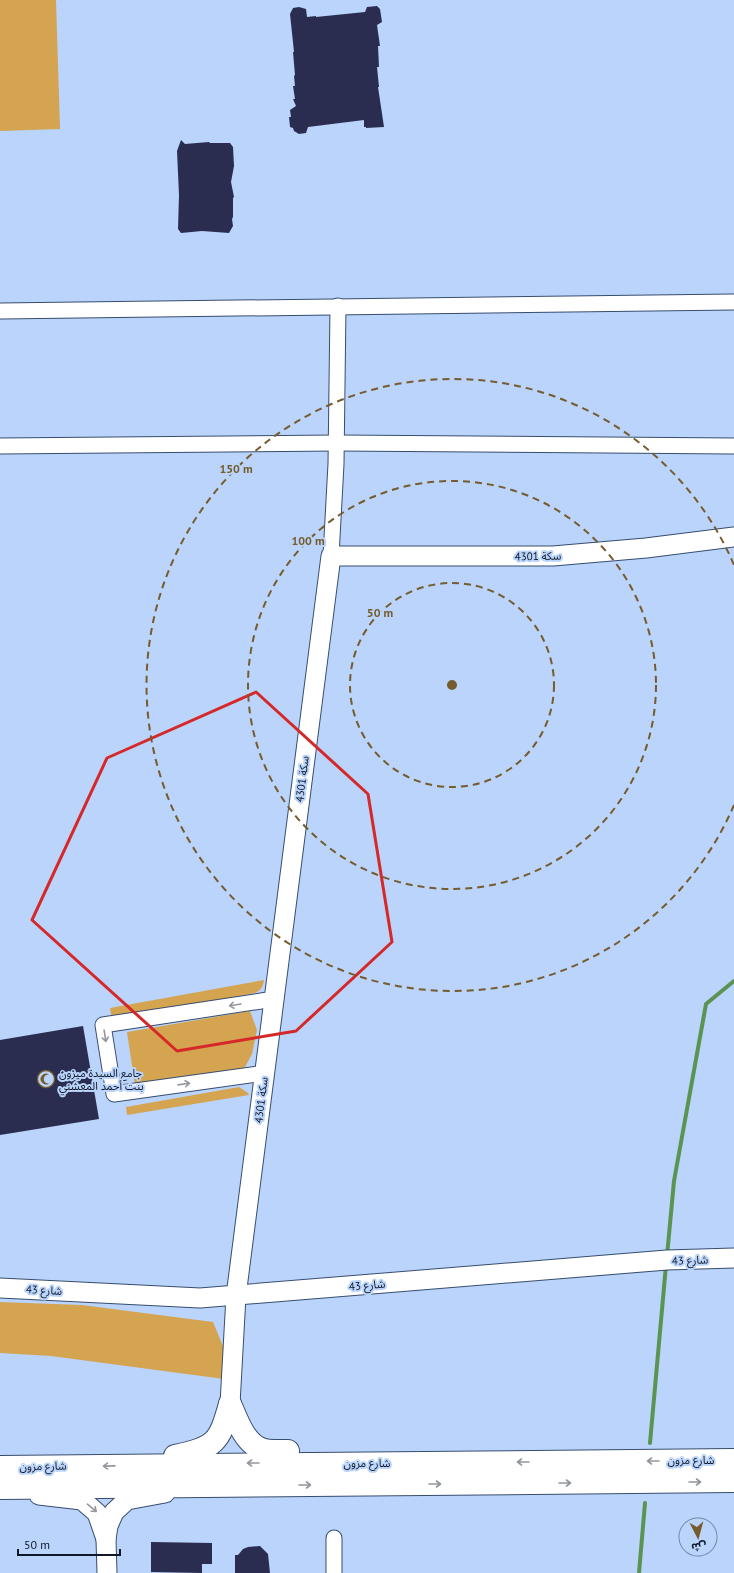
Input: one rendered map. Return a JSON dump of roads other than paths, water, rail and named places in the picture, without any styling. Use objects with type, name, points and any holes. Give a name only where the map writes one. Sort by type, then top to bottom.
[{"type":"main road","points":[[230,1404],[241,1428],[249,1440],[260,1449],[410,1462]]},
{"type":"main road","points":[[136,1466],[202,1450],[216,1441],[224,1428],[230,1404]]},
{"type":"main road","name":"شارع مزون","points":[[0,1467],[734,1460]]},
{"type":"main road","name":"شارع مزون","points":[[0,1488],[734,1481]]},
{"type":"street","points":[[0,311],[734,302]]},
{"type":"street","points":[[330,556],[337,443],[338,306]]},
{"type":"street","points":[[0,446],[337,443],[734,446]]},
{"type":"street","name":"سكة 4301","points":[[230,1404],[236,1296],[330,556],[553,556],[646,548],[734,537]]},
{"type":"street","points":[[265,1073],[114,1094],[103,1026],[274,999]]},
{"type":"street","name":"شارع 43","points":[[0,1288],[200,1298],[667,1260],[734,1258]]},
{"type":"street","points":[[107,1573],[106,1539],[108,1526],[114,1512],[127,1500],[210,1485]]},
{"type":"street","points":[[0,1491],[82,1500],[97,1513],[106,1539]]},
{"type":"street","points":[[334,1538],[334,1573]]},
{"type":"waterway","points":[[667,1256],[674,1181],[706,1004],[734,981]]},
{"type":"waterway","points":[[650,1443],[666,1265]]},
{"type":"waterway","points":[[639,1573],[645,1503]]},
{"type":"place","name":"جامع السيدة ميزون بنت أحمد المعشني","points":[[46,1079]]}]
